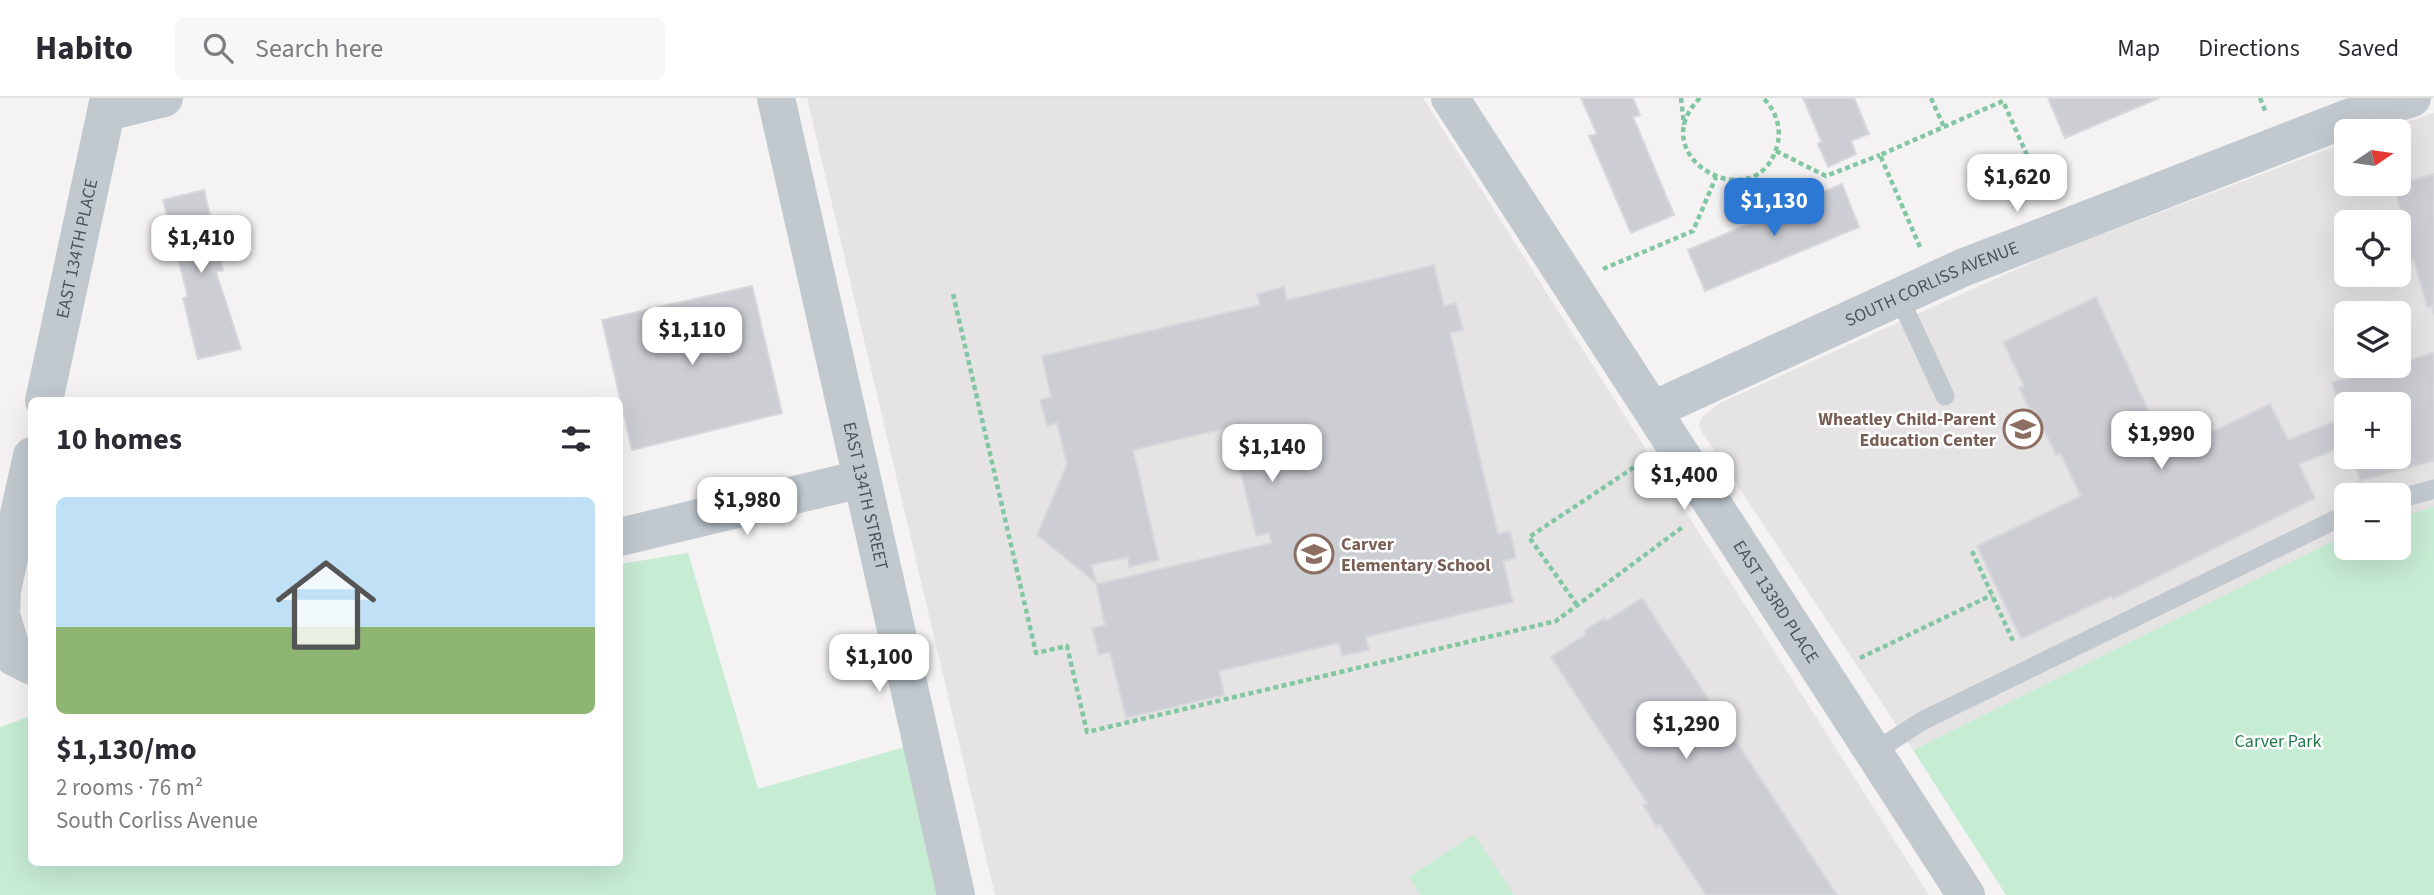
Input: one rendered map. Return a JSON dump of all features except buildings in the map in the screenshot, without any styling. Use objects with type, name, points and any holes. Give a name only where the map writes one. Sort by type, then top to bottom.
[{"type":"street","points":[[108,105],[164,98]]},
{"type":"street","name":"EAST 134TH STREET","points":[[776,98],[956,895]]},
{"type":"street","name":"EAST 133RD PLACE","points":[[1450,98],[1966,895]]},
{"type":"street","name":"SOUTH CORLISS AVENUE","points":[[1653,410],[1962,268],[2348,107],[2412,98]]},
{"type":"street","name":"EAST 134TH PLACE","points":[[45,397],[108,105]]},
{"type":"street","points":[[23,661],[1,615],[2,590],[28,474]]},
{"type":"street","points":[[623,536],[861,479]]},
{"type":"lane","points":[[1899,297],[1945,396]]},
{"type":"lane","points":[[2411,496],[2434,489]]},
{"type":"lane","points":[[1874,752],[1922,721],[2334,520]]},
{"type":"path","points":[[1681,98],[1684,132],[1690,155],[1697,164],[1716,177],[1728,180],[1751,176],[1762,170],[1776,151],[1778,125],[1774,112],[1763,98]]},
{"type":"path","points":[[1684,132],[1686,118],[1700,98]]},
{"type":"path","points":[[1931,98],[1944,127]]},
{"type":"path","points":[[2260,98],[2266,114]]},
{"type":"path","points":[[1776,151],[1826,176],[2006,99],[2046,199]]},
{"type":"path","points":[[1880,155],[1921,250]]},
{"type":"path","points":[[1603,269],[1693,232],[1716,177]]},
{"type":"path","points":[[953,294],[1036,653],[1067,646],[1087,732],[1556,621],[1688,523]]},
{"type":"path","points":[[1577,606],[1529,537],[1647,458]]},
{"type":"path","points":[[1972,551],[2013,641]]},
{"type":"path","points":[[1860,659],[1992,595]]},
{"type":"shaded area","name":"Carver Elementary School","points":[[807,98],[1423,98],[1929,895],[995,895]]},
{"type":"shaded area","name":"Wheatley Child-Parent Education Center","points":[[2434,113],[2434,507],[2411,514],[2411,483],[2334,483],[2334,540],[1913,750],[1699,426],[1702,417],[1720,403],[2053,253],[2334,147],[2334,196],[2412,196],[2412,120]]},
{"type":"green space","name":"Carver Park","points":[[2434,507],[2434,895],[2006,895],[1913,750],[2334,540],[2334,560],[2411,560],[2411,514]]},
{"type":"green space","points":[[688,553],[758,789],[905,747],[942,895],[0,895],[0,727],[28,717],[28,866],[623,866],[623,564]]},
{"type":"green space","points":[[1474,834],[1514,895],[1421,895],[1409,877]]},
{"type":"place","name":"Wheatley Child-Parent Education Center","points":[[2023,429]]},
{"type":"place","name":"Carver Elementary School","points":[[1314,554]]}]
